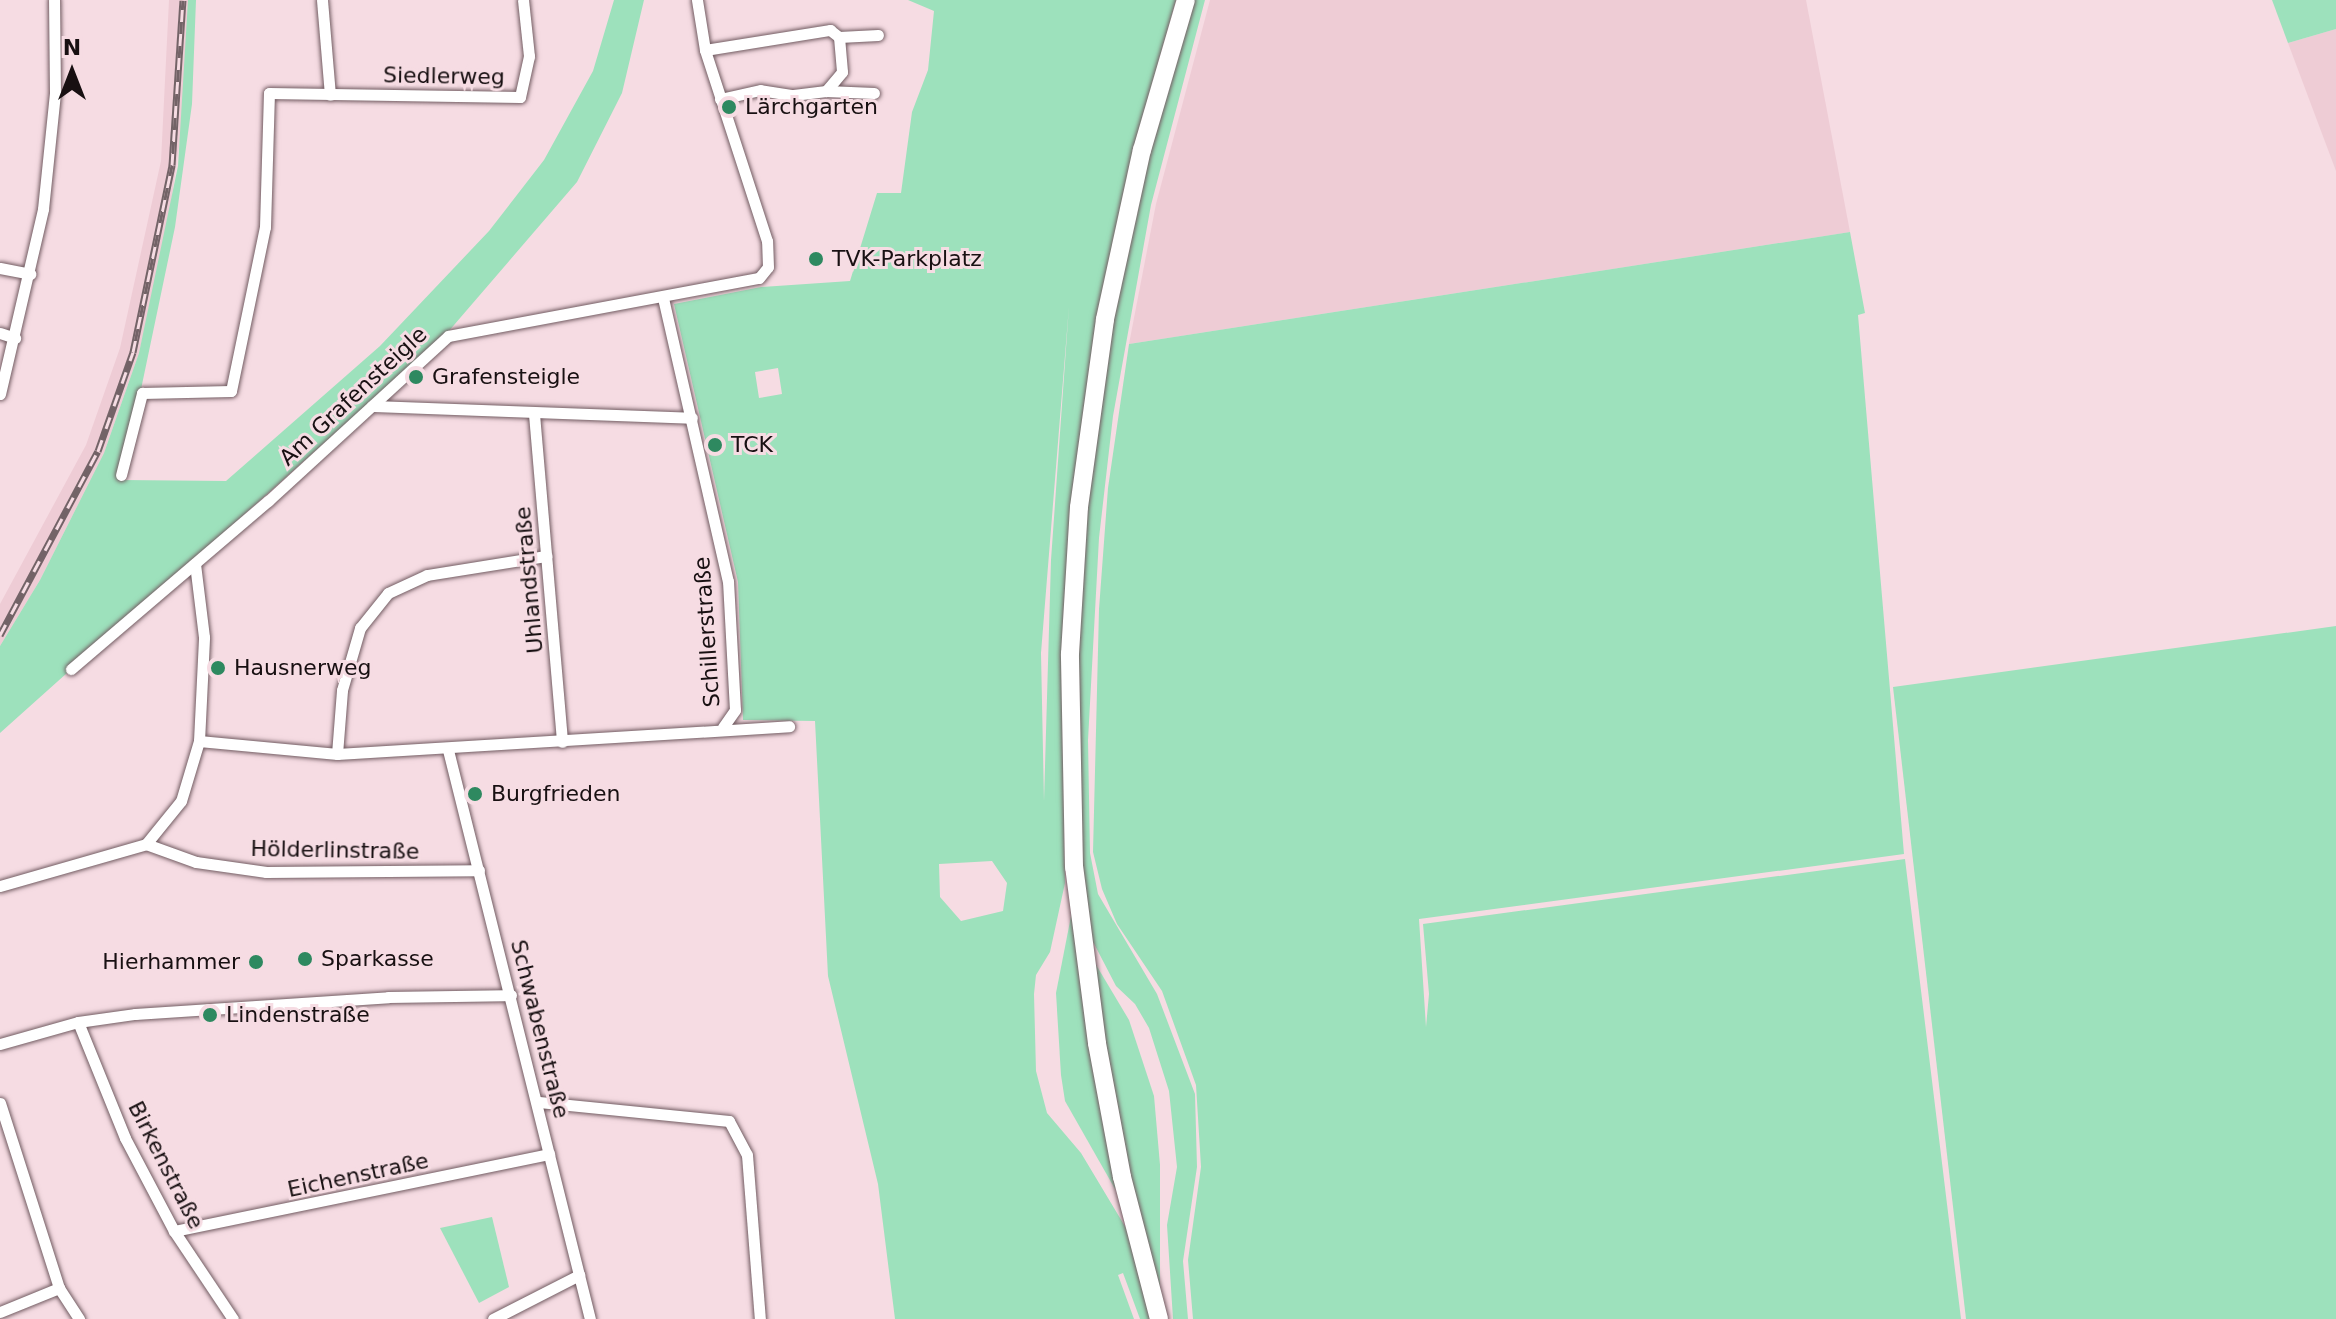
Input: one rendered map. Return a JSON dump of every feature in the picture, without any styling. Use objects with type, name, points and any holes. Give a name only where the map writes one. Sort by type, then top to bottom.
[{"type":"main road","points":[[1159,1319],[1107,1108],[1091,1003],[1074,867],[1070,654],[1084,463],[1105,319],[1142,150],[1186,0]]},
{"type":"street","points":[[0,394],[30,274],[55,93],[54,0]]},
{"type":"street","points":[[322,0],[330,95]]},
{"type":"street","name":"Siedlerweg","points":[[121,475],[142,393],[231,391],[265,227],[269,93],[520,97],[529,56],[523,0]]},
{"type":"street","points":[[697,0],[705,50],[720,99],[760,90],[791,95],[826,91],[874,93]]},
{"type":"street","points":[[705,50],[830,30],[839,37],[878,35]]},
{"type":"street","points":[[826,91],[842,72],[839,37]]},
{"type":"street","name":"Am Grafensteigle","points":[[71,669],[195,564],[448,336],[759,278],[768,267],[765,232],[720,99]]},
{"type":"street","points":[[0,268],[30,274]]},
{"type":"street","name":"Schillerstraße","points":[[663,298],[728,581],[735,710],[723,727]]},
{"type":"street","points":[[0,333],[15,338]]},
{"type":"street","points":[[372,406],[692,418]]},
{"type":"street","name":"Uhlandstraße","points":[[534,414],[562,742]]},
{"type":"street","points":[[337,754],[342,690],[360,628],[388,593],[427,575],[546,556]]},
{"type":"street","points":[[0,886],[122,855],[146,844],[181,801],[199,741],[204,637],[195,564]]},
{"type":"street","points":[[199,741],[337,754],[448,750],[723,727],[789,726]]},
{"type":"street","name":"Schwabenstraße","points":[[448,750],[539,1102],[590,1319]]},
{"type":"street","name":"Hölderlinstraße","points":[[146,844],[196,862],[266,872],[479,870]]},
{"type":"street","points":[[0,1044],[78,1022],[264,1003],[511,995]]},
{"type":"street","name":"Birkenstraße","points":[[78,1022],[125,1138],[174,1231],[233,1319]]},
{"type":"street","points":[[539,1102],[729,1121],[747,1155],[760,1319]]},
{"type":"street","points":[[0,1103],[59,1288],[79,1319]]},
{"type":"street","name":"Eichenstraße","points":[[174,1231],[549,1154]]},
{"type":"street","points":[[493,1319],[579,1275]]},
{"type":"street","points":[[0,1312],[59,1288]]},
{"type":"shaded area","points":[[169,0],[188,0],[186,96],[166,239],[139,353],[104,453],[40,580],[0,646],[0,604],[86,445],[120,348],[161,161]]},
{"type":"shaded area","points":[[1210,0],[1806,0],[1850,232],[1129,344],[1156,204]]},
{"type":"shaded area","points":[[2336,29],[2336,171],[2288,43]]},
{"type":"green space","points":[[188,0],[196,0],[192,104],[175,227],[122,480],[226,481],[380,346],[489,231],[544,160],[593,71],[614,0],[644,0],[622,93],[577,182],[448,332],[0,733],[0,646],[40,580],[104,453],[139,353],[178,166]]},
{"type":"green space","points":[[908,0],[1176,0],[1138,134],[1098,318],[1063,653],[1065,883],[1050,952],[1036,975],[1034,994],[1036,1071],[1047,1113],[1081,1153],[1129,1233],[1152,1319],[1140,1319],[1123,1273],[1118,1275],[1134,1319],[895,1319],[878,1184],[828,976],[815,721],[743,720],[738,582],[674,304],[761,287],[850,281],[877,193],[901,193],[912,112],[928,70],[934,11]],"holes":[[[1069,306],[1051,560],[1044,801],[1041,653]],[[778,368],[782,394],[759,398],[755,372]],[[992,861],[1007,883],[1003,911],[961,921],[940,897],[939,864]]]},
{"type":"green space","points":[[1190,0],[1205,0],[1151,205],[1113,416],[1099,538],[1088,740],[1090,853],[1098,894],[1157,994],[1195,1094],[1197,1167],[1183,1261],[1188,1319],[1173,1319],[1167,1225],[1177,1167],[1169,1091],[1149,1028],[1135,1004],[1116,986],[1089,934],[1078,820],[1079,595],[1097,396],[1130,228]]},
{"type":"green space","points":[[2272,0],[2336,0],[2336,29],[2288,43]]},
{"type":"green space","points":[[1850,232],[1865,313],[1858,315],[1904,854],[1419,919],[1426,1027],[1429,994],[1423,924],[1905,859],[1961,1319],[1193,1319],[1188,1260],[1201,1167],[1196,1085],[1162,991],[1117,924],[1102,889],[1093,852],[1099,609],[1108,488],[1129,344]]},
{"type":"green space","points":[[2336,626],[2336,1319],[1966,1319],[1893,687]]},
{"type":"green space","points":[[1073,906],[1115,1189],[1065,1101],[1061,1075],[1056,993]]},
{"type":"green space","points":[[1089,953],[1129,1020],[1154,1096],[1160,1165],[1160,1301],[1141,1231]]},
{"type":"green space","points":[[492,1217],[509,1287],[479,1303],[440,1228]]},
{"type":"railway","points":[[0,635],[98,451],[133,352],[172,165],[183,0]]},
{"type":"place","name":"Lärchgarten","points":[[729,107]]},
{"type":"place","name":"TVK-Parkplatz","points":[[816,259]]},
{"type":"place","name":"Grafensteigle","points":[[416,377]]},
{"type":"place","name":"TCK","points":[[715,445]]},
{"type":"place","name":"Hausnerweg","points":[[218,668]]},
{"type":"place","name":"Burgfrieden","points":[[475,794]]},
{"type":"place","name":"Sparkasse","points":[[305,959]]},
{"type":"place","name":"Hierhammer","points":[[256,962]]},
{"type":"place","name":"Lindenstraße","points":[[210,1015]]}]
